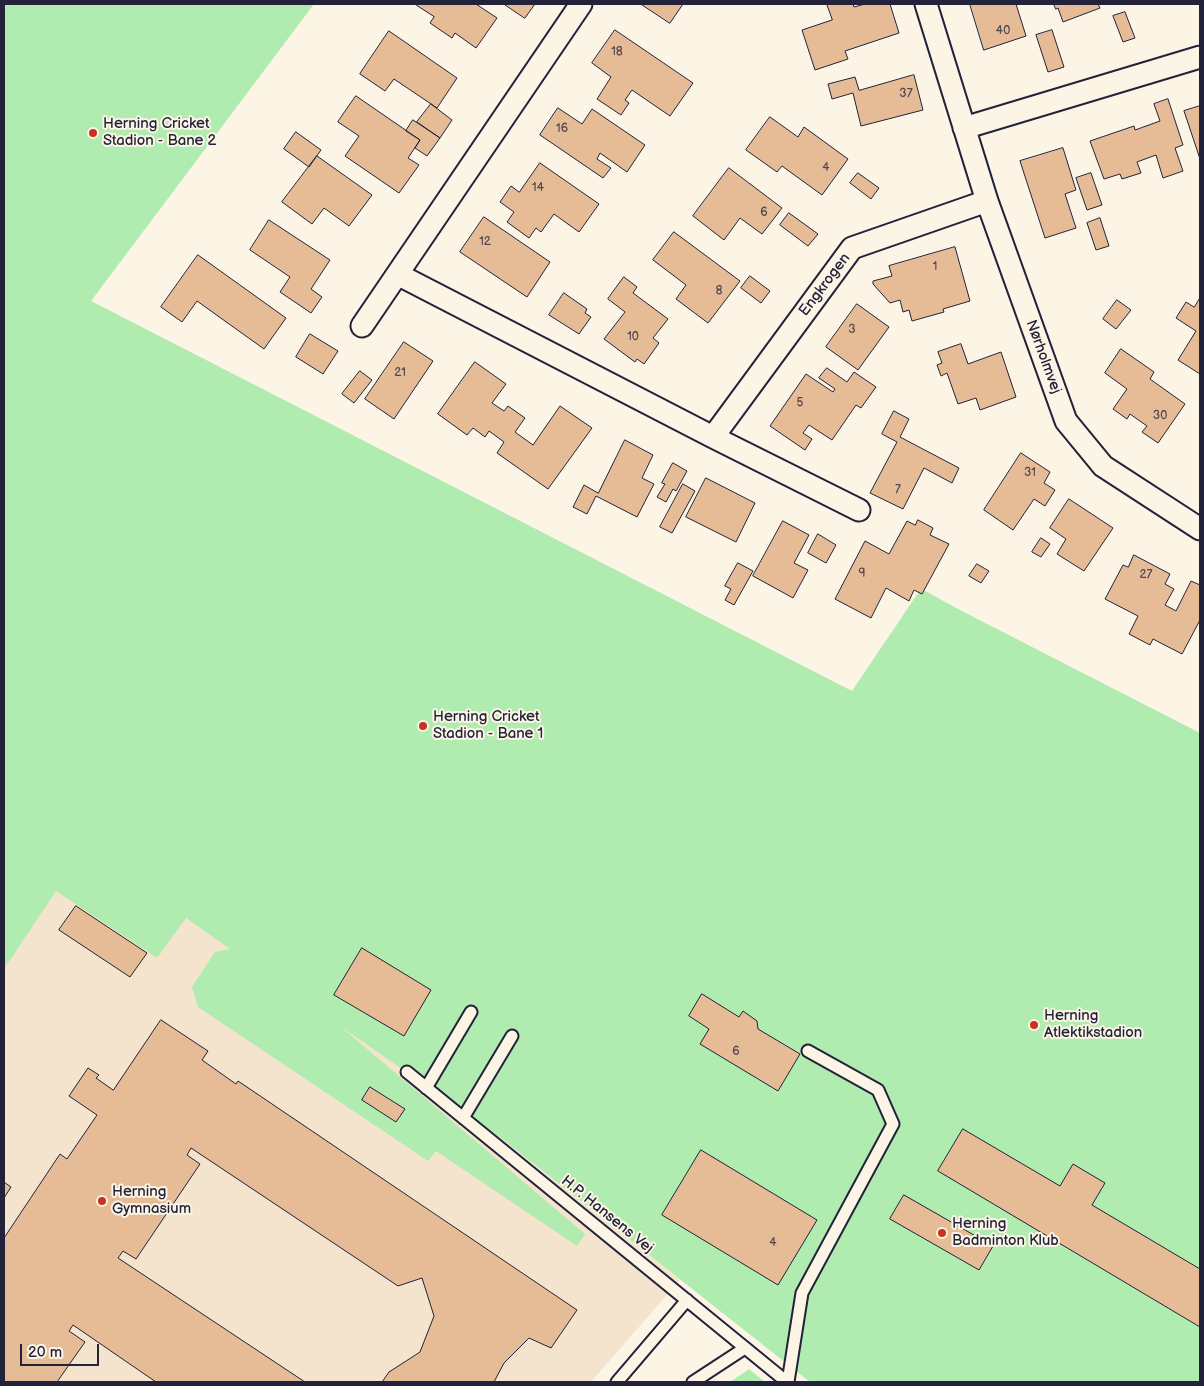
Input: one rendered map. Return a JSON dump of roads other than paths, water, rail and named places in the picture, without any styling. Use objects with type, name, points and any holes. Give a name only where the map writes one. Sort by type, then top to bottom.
[{"type":"street","points":[[362,326],[581,4]]},
{"type":"street","name":"Nørholmvej","points":[[926,4],[987,201],[1066,421],[1102,466],[1200,528]]},
{"type":"street","points":[[964,128],[1200,57]]},
{"type":"street","name":"Engkrogen","points":[[712,437],[852,248],[987,201]]},
{"type":"street","points":[[398,275],[712,437],[860,510]]},
{"type":"lane","points":[[426,1088],[471,1012]]},
{"type":"lane","points":[[463,1118],[512,1036]]},
{"type":"lane","name":"H.P. Hansens Vej","points":[[788,1382],[802,1293],[893,1124],[878,1090],[808,1051]]},
{"type":"lane","name":"H.P. Hansens Vej","points":[[406,1072],[788,1382]]},
{"type":"lane","points":[[617,1382],[687,1300]]},
{"type":"lane","points":[[693,1382],[746,1348]]},
{"type":"place","name":"Herning Cricket Stadion - Bane 2","points":[[93,133]]},
{"type":"place","name":"Herning Cricket Stadion - Bane 1","points":[[423,726]]},
{"type":"place","name":"Herning Atlektikstadion","points":[[1034,1025]]},
{"type":"place","name":"Herning Gymnasium","points":[[102,1201]]},
{"type":"place","name":"Herning Badminton Klub","points":[[942,1233]]}]
